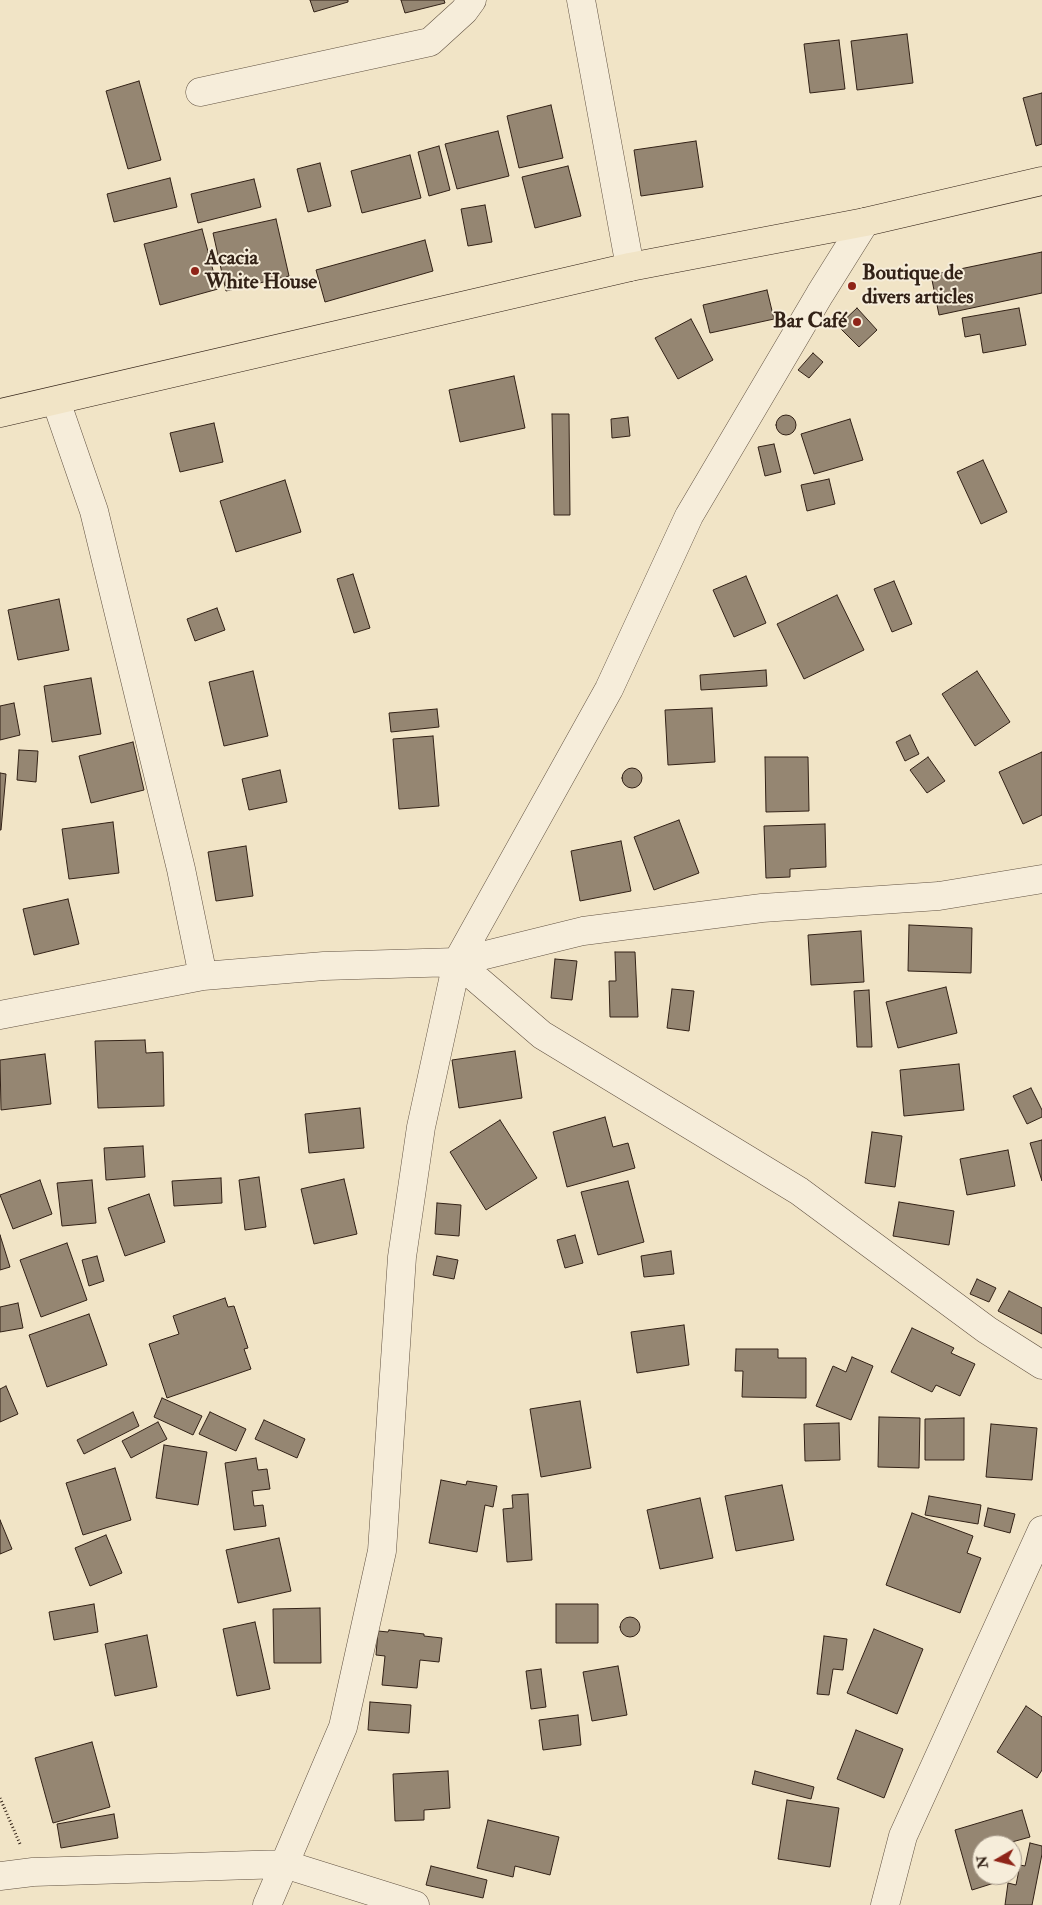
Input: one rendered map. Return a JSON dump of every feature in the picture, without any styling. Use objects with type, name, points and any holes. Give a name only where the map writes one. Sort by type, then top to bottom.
[{"type":"highway","points":[[0,414],[630,267],[865,222],[1042,181]]},
{"type":"street","points":[[200,92],[430,42],[464,11],[472,0]]},
{"type":"street","points":[[581,0],[630,267]]},
{"type":"street","points":[[267,1905],[343,1727],[382,1551],[402,1257],[421,1127],[458,962],[609,689],[689,516],[820,294],[865,222]]},
{"type":"street","points":[[56,401],[94,511],[181,869],[203,976]]},
{"type":"street","points":[[0,1015],[203,976],[324,966],[458,962],[583,931],[762,908],[939,896],[1042,879]]},
{"type":"street","points":[[458,962],[542,1035],[799,1191],[987,1330],[1042,1364]]},
{"type":"street","points":[[885,1905],[903,1836],[1042,1530]]},
{"type":"street","points":[[0,1876],[32,1872],[284,1864],[415,1905]]},
{"type":"path","points":[[0,1798],[32,1872]]},
{"type":"building","points":[[310,0],[348,0],[348,2],[314,12]]},
{"type":"building","points":[[401,0],[444,0],[445,3],[405,13]]},
{"type":"building","points":[[907,34],[913,83],[857,90],[851,41]]},
{"type":"building","points":[[839,40],[845,89],[810,93],[804,44]]},
{"type":"building","points":[[139,81],[161,160],[128,169],[106,91]]},
{"type":"building","points":[[1042,93],[1042,144],[1036,146],[1023,98]]},
{"type":"building","points":[[551,105],[563,158],[519,168],[507,116]]},
{"type":"building","points":[[498,131],[509,176],[457,189],[445,144]]},
{"type":"building","points":[[696,141],[703,187],[641,196],[634,150]]},
{"type":"building","points":[[439,146],[450,190],[429,196],[418,152]]},
{"type":"building","points":[[410,155],[421,198],[362,213],[351,171]]},
{"type":"building","points":[[320,163],[331,206],[308,212],[297,169]]},
{"type":"building","points":[[568,166],[581,216],[535,228],[522,177]]},
{"type":"building","points":[[170,178],[177,207],[114,222],[107,194]]},
{"type":"building","points":[[254,179],[261,207],[198,223],[191,194]]},
{"type":"building","points":[[485,205],[492,242],[468,246],[461,209]]},
{"type":"building","points":[[276,219],[289,276],[226,291],[213,233]]},
{"type":"building","points":[[202,229],[218,289],[160,305],[144,244]]},
{"type":"building","points":[[425,240],[433,271],[325,302],[316,270]]},
{"type":"building","points":[[1042,252],[1042,293],[939,315],[931,275]]},
{"type":"building","points":[[767,290],[774,319],[710,333],[703,305]]},
{"type":"building","points":[[857,308],[877,330],[859,347],[838,326]]},
{"type":"building","points":[[1019,308],[1026,345],[983,353],[980,334],[965,337],[962,318]]},
{"type":"building","points":[[691,319],[713,360],[678,379],[655,338]]},
{"type":"building","points":[[813,353],[823,362],[809,378],[798,370]]},
{"type":"building","points":[[514,376],[525,428],[460,442],[449,390]]},
{"type":"building","points":[[552,414],[569,414],[570,515],[554,515]]},
{"type":"building","points":[[786,415],[793,418],[796,425],[793,432],[786,435],[779,432],[776,425],[779,418]]},
{"type":"building","points":[[628,417],[630,436],[612,438],[611,419]]},
{"type":"building","points":[[850,419],[863,460],[814,474],[801,434]]},
{"type":"building","points":[[214,423],[223,462],[180,472],[170,433]]},
{"type":"building","points":[[774,444],[781,472],[765,476],[758,447]]},
{"type":"building","points":[[983,460],[1007,512],[981,524],[957,472]]},
{"type":"building","points":[[829,479],[835,504],[807,511],[801,485]]},
{"type":"building","points":[[285,480],[301,532],[236,552],[220,501]]},
{"type":"building","points":[[353,574],[370,628],[354,633],[337,579]]},
{"type":"building","points":[[746,576],[766,623],[734,637],[713,590]]},
{"type":"building","points":[[894,581],[912,624],[892,632],[874,589]]},
{"type":"building","points":[[837,595],[864,650],[804,679],[777,624]]},
{"type":"building","points":[[59,599],[69,650],[18,660],[8,610]]},
{"type":"building","points":[[217,608],[225,630],[195,641],[187,619]]},
{"type":"building","points":[[766,670],[767,686],[701,690],[700,675]]},
{"type":"building","points":[[253,671],[268,736],[224,746],[209,682]]},
{"type":"building","points":[[977,671],[1010,722],[975,746],[942,694]]},
{"type":"building","points":[[91,678],[101,734],[52,742],[44,686]]},
{"type":"building","points":[[14,703],[20,735],[0,740],[0,706]]},
{"type":"building","points":[[712,708],[715,762],[668,765],[665,710]]},
{"type":"building","points":[[437,709],[439,727],[391,732],[389,713]]},
{"type":"building","points":[[910,735],[919,754],[905,761],[896,742]]},
{"type":"building","points":[[433,736],[439,806],[399,809],[393,739]]},
{"type":"building","points":[[133,742],[144,790],[91,803],[79,756]]},
{"type":"building","points":[[19,750],[38,751],[36,782],[17,780]]},
{"type":"building","points":[[1042,752],[1042,815],[1023,824],[999,772]]},
{"type":"building","points":[[765,757],[808,757],[809,811],[766,812]]},
{"type":"building","points":[[928,757],[945,781],[927,793],[910,770]]},
{"type":"building","points":[[632,768],[639,771],[642,778],[639,785],[632,788],[625,785],[622,778],[625,771]]},
{"type":"building","points":[[280,770],[287,802],[249,810],[242,779]]},
{"type":"building","points":[[0,773],[6,774],[1,830],[0,830]]},
{"type":"building","points":[[679,820],[699,873],[654,890],[634,837]]},
{"type":"building","points":[[113,822],[119,873],[69,879],[62,829]]},
{"type":"building","points":[[825,824],[826,867],[790,869],[790,877],[766,878],[764,826]]},
{"type":"building","points":[[621,841],[631,891],[580,901],[571,851]]},
{"type":"building","points":[[246,846],[253,896],[216,901],[208,852]]},
{"type":"building","points":[[68,899],[79,944],[34,955],[23,909]]},
{"type":"building","points":[[909,925],[972,928],[971,973],[908,971]]},
{"type":"building","points":[[861,931],[864,982],[811,985],[808,935]]},
{"type":"building","points":[[615,952],[635,952],[638,1017],[610,1017],[609,981],[616,981]]},
{"type":"building","points":[[555,959],[577,961],[572,1000],[551,998]]},
{"type":"building","points":[[946,987],[957,1033],[898,1048],[886,1002]]},
{"type":"building","points":[[672,989],[694,991],[689,1031],[667,1028]]},
{"type":"building","points":[[869,990],[872,1047],[857,1047],[854,991]]},
{"type":"building","points":[[145,1040],[146,1053],[163,1052],[164,1106],[98,1108],[95,1041]]},
{"type":"building","points":[[515,1051],[522,1098],[459,1108],[452,1060]]},
{"type":"building","points":[[45,1054],[51,1104],[1,1110],[0,1060]]},
{"type":"building","points":[[959,1064],[964,1110],[904,1116],[900,1070]]},
{"type":"building","points":[[1031,1088],[1042,1110],[1042,1117],[1027,1124],[1013,1096]]},
{"type":"building","points":[[360,1108],[364,1148],[309,1153],[305,1114]]},
{"type":"building","points":[[605,1117],[613,1147],[628,1143],[635,1168],[567,1187],[553,1132]]},
{"type":"building","points":[[500,1120],[537,1178],[486,1210],[450,1152]]},
{"type":"building","points":[[872,1132],[902,1136],[895,1187],[865,1183]]},
{"type":"building","points":[[1042,1140],[1042,1181],[1030,1143]]},
{"type":"building","points":[[143,1146],[145,1177],[106,1180],[104,1148]]},
{"type":"building","points":[[1008,1150],[1015,1186],[967,1195],[960,1159]]},
{"type":"building","points":[[259,1177],[266,1227],[245,1230],[239,1180]]},
{"type":"building","points":[[221,1178],[222,1203],[174,1206],[172,1181]]},
{"type":"building","points":[[344,1179],[357,1234],[314,1244],[301,1189]]},
{"type":"building","points":[[40,1180],[52,1214],[13,1229],[0,1195]]},
{"type":"building","points":[[92,1180],[96,1223],[62,1226],[57,1183]]},
{"type":"building","points":[[628,1181],[644,1242],[598,1255],[581,1192]]},
{"type":"building","points":[[149,1194],[165,1242],[125,1256],[108,1208]]},
{"type":"building","points":[[899,1202],[954,1211],[949,1245],[893,1236]]},
{"type":"building","points":[[437,1203],[461,1205],[459,1236],[435,1234]]},
{"type":"building","points":[[0,1235],[10,1267],[0,1270]]},
{"type":"building","points":[[575,1235],[583,1263],[565,1268],[557,1240]]},
{"type":"building","points":[[67,1243],[87,1300],[41,1317],[20,1260]]},
{"type":"building","points":[[671,1251],[674,1274],[644,1277],[641,1256]]},
{"type":"building","points":[[97,1256],[104,1281],[89,1286],[82,1260]]},
{"type":"building","points":[[437,1256],[458,1260],[454,1279],[433,1275]]},
{"type":"building","points":[[977,1279],[996,1288],[989,1302],[970,1294]]},
{"type":"building","points":[[1009,1291],[1042,1308],[1042,1334],[998,1311]]},
{"type":"building","points":[[225,1298],[228,1307],[234,1306],[248,1348],[244,1349],[251,1369],[167,1398],[149,1344],[179,1334],[173,1316]]},
{"type":"building","points":[[18,1303],[23,1328],[0,1332],[0,1307]]},
{"type":"building","points":[[89,1314],[107,1365],[47,1387],[29,1335]]},
{"type":"building","points":[[684,1325],[689,1365],[637,1373],[631,1332]]},
{"type":"building","points":[[912,1328],[954,1348],[951,1353],[975,1364],[960,1396],[936,1385],[932,1392],[891,1372]]},
{"type":"building","points":[[736,1349],[778,1349],[778,1358],[806,1358],[806,1398],[742,1397],[743,1371],[735,1371]]},
{"type":"building","points":[[852,1357],[873,1366],[851,1420],[816,1406],[833,1366],[846,1372]]},
{"type":"building","points":[[6,1386],[18,1414],[0,1422],[0,1389]]},
{"type":"building","points":[[162,1398],[202,1416],[193,1435],[154,1417]]},
{"type":"building","points":[[580,1401],[591,1468],[541,1477],[530,1409]]},
{"type":"building","points":[[133,1412],[139,1426],[84,1454],[77,1440]]},
{"type":"building","points":[[210,1412],[246,1429],[236,1451],[199,1434]]},
{"type":"building","points":[[879,1417],[920,1418],[919,1468],[878,1467]]},
{"type":"building","points":[[964,1418],[964,1460],[925,1460],[925,1419]]},
{"type":"building","points":[[264,1420],[305,1439],[297,1458],[255,1439]]},
{"type":"building","points":[[158,1422],[167,1439],[131,1458],[122,1441]]},
{"type":"building","points":[[839,1423],[840,1460],[805,1461],[804,1424]]},
{"type":"building","points":[[991,1424],[1037,1428],[1032,1480],[986,1477]]},
{"type":"building","points":[[164,1445],[207,1452],[198,1505],[156,1498]]},
{"type":"building","points":[[256,1458],[258,1470],[267,1469],[270,1489],[252,1491],[254,1506],[263,1505],[266,1526],[234,1530],[225,1463]]},
{"type":"building","points":[[115,1468],[131,1520],[83,1535],[66,1483]]},
{"type":"building","points":[[441,1480],[466,1485],[467,1481],[497,1486],[493,1507],[485,1505],[477,1552],[429,1543]]},
{"type":"building","points":[[782,1485],[794,1540],[736,1551],[725,1496]]},
{"type":"building","points":[[528,1494],[532,1560],[507,1562],[503,1509],[513,1508],[512,1495]]},
{"type":"building","points":[[929,1496],[981,1505],[978,1524],[925,1515]]},
{"type":"building","points":[[700,1498],[713,1558],[660,1569],[647,1510]]},
{"type":"building","points":[[988,1508],[1015,1514],[1010,1533],[984,1526]]},
{"type":"building","points":[[912,1513],[973,1536],[967,1553],[981,1558],[960,1613],[886,1585]]},
{"type":"building","points":[[0,1520],[12,1549],[0,1554]]},
{"type":"building","points":[[106,1535],[122,1573],[90,1586],[75,1548]]},
{"type":"building","points":[[279,1538],[291,1591],[238,1603],[226,1550]]},
{"type":"building","points":[[94,1604],[98,1632],[54,1640],[49,1612]]},
{"type":"building","points":[[556,1604],[598,1604],[598,1643],[556,1643]]},
{"type":"building","points":[[320,1608],[321,1663],[274,1663],[273,1609]]},
{"type":"building","points":[[630,1617],[637,1620],[640,1627],[637,1634],[630,1637],[623,1634],[620,1627],[623,1620]]},
{"type":"building","points":[[255,1622],[270,1689],[237,1696],[223,1629]]},
{"type":"building","points":[[874,1629],[923,1649],[897,1714],[847,1693]]},
{"type":"building","points":[[389,1630],[442,1638],[439,1662],[420,1660],[417,1688],[382,1685],[385,1656],[376,1655],[378,1631],[388,1632]]},
{"type":"building","points":[[147,1635],[157,1687],[115,1696],[105,1644]]},
{"type":"building","points":[[824,1636],[847,1639],[843,1670],[833,1669],[829,1695],[817,1694]]},
{"type":"building","points":[[618,1666],[627,1715],[592,1721],[583,1672]]},
{"type":"building","points":[[541,1669],[546,1707],[531,1709],[526,1671]]},
{"type":"building","points":[[370,1702],[411,1705],[409,1733],[368,1730]]},
{"type":"building","points":[[1026,1706],[1042,1717],[1042,1770],[1037,1778],[997,1752]]},
{"type":"building","points":[[578,1715],[581,1745],[543,1750],[539,1720]]},
{"type":"building","points":[[856,1730],[903,1749],[884,1798],[837,1779]]},
{"type":"building","points":[[92,1742],[110,1807],[53,1823],[35,1758]]},
{"type":"building","points":[[448,1771],[450,1808],[424,1810],[424,1820],[395,1821],[393,1774]]},
{"type":"building","points":[[755,1771],[814,1787],[811,1799],[752,1784]]},
{"type":"building","points":[[787,1800],[839,1808],[830,1867],[778,1859]]},
{"type":"building","points":[[1022,1810],[1030,1837],[1022,1839],[1022,1835],[972,1835],[972,1885],[988,1885],[972,1890],[955,1830]]},
{"type":"building","points":[[114,1814],[118,1838],[61,1848],[57,1824]]},
{"type":"building","points":[[488,1820],[559,1837],[550,1875],[515,1866],[513,1877],[477,1868]]},
{"type":"building","points":[[1030,1843],[1042,1846],[1032,1905],[1005,1905],[1008,1885],[1022,1885],[1022,1865],[1025,1866]]},
{"type":"building","points":[[431,1866],[487,1880],[483,1898],[426,1885]]},
{"type":"place","name":"Acacia White House","points":[[195,271]]},
{"type":"place","name":"Boutique de divers articles","points":[[852,286]]},
{"type":"place","name":"Bar Café","points":[[857,322]]}]
